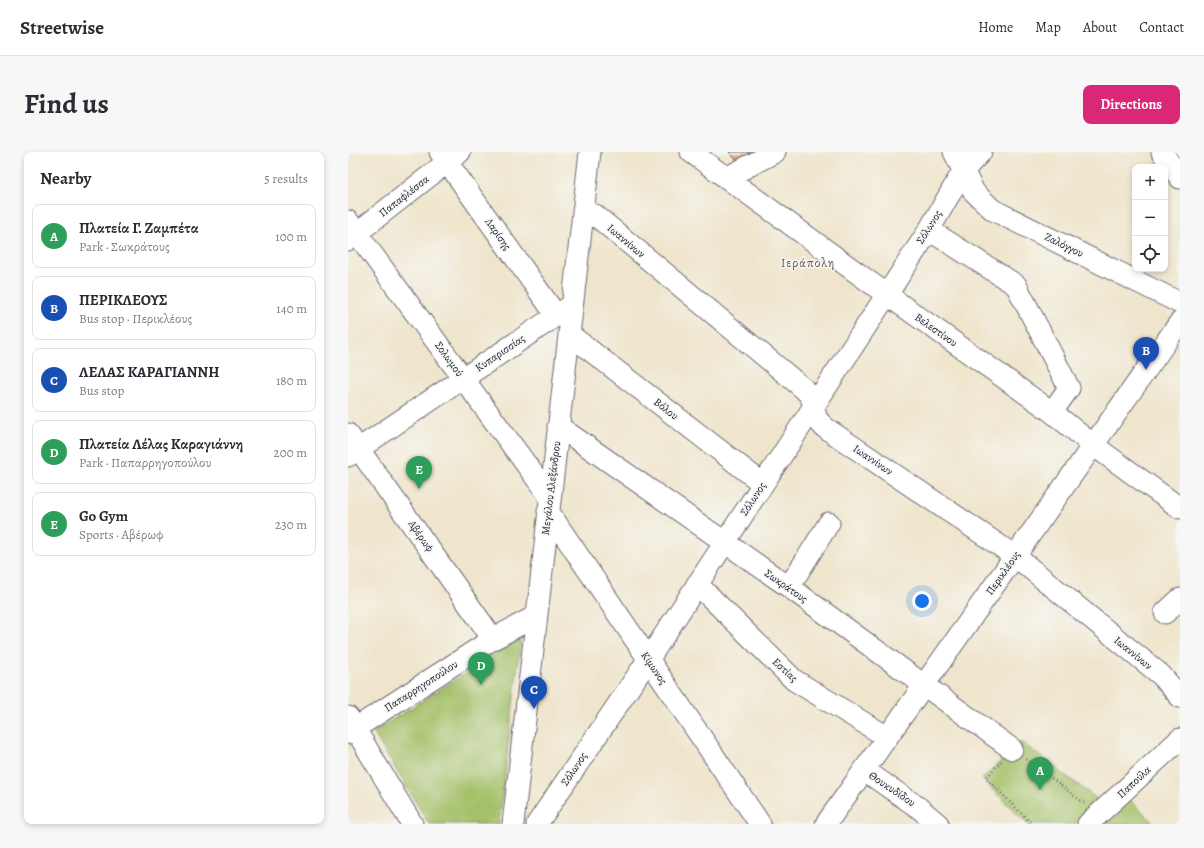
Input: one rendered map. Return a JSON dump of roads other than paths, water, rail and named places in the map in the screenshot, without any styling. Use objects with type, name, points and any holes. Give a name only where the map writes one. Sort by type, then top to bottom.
[{"type":"street","name":"Μεγάλου Αλεξάνδρου","points":[[513,824],[569,334],[564,310],[583,212],[590,152]]},
{"type":"street","name":"Βελεστίνου","points":[[691,152],[886,294],[1052,412],[1093,445],[1180,508]]},
{"type":"street","points":[[726,178],[775,152]]},
{"type":"street","name":"Ζαλόγγου","points":[[954,152],[974,192],[993,210],[1180,303]]},
{"type":"street","name":"Σόλωνος","points":[[536,824],[698,584],[929,230],[963,171],[981,152]]},
{"type":"street","points":[[1162,152],[1180,178]]},
{"type":"street","name":"Παπαφλέσσα","points":[[351,232],[449,155]]},
{"type":"street","name":"Λαρίσης","points":[[449,155],[564,310]]},
{"type":"street","name":"Ιωαννίνων","points":[[583,212],[595,215],[804,389],[810,395],[816,418],[824,427],[1015,556],[1161,676],[1180,697]]},
{"type":"street","points":[[929,230],[1016,285],[1069,388],[1052,412]]},
{"type":"street","name":"Σολωμού","points":[[351,232],[463,378],[549,504]]},
{"type":"street","name":"Κυπαρισσίας","points":[[352,446],[463,378],[564,310]]},
{"type":"street","name":"Περικλέους","points":[[826,824],[1180,322]]},
{"type":"street","name":"Βόλου","points":[[569,334],[763,484]]},
{"type":"street","name":"Σωκράτους","points":[[558,426],[789,587],[1012,749]]},
{"type":"street","name":"Αβέρωφ","points":[[352,446],[493,639]]},
{"type":"street","name":"Κίμωνος","points":[[549,504],[648,660],[760,824]]},
{"type":"street","points":[[789,587],[829,523]]},
{"type":"street","name":"Εστίας","points":[[698,584],[794,680],[887,737]]},
{"type":"street","points":[[1165,613],[1180,598]]},
{"type":"street","name":"Παπαρρηγοπούλου","points":[[351,726],[493,639],[536,616]]},
{"type":"street","points":[[351,726],[412,824]]},
{"type":"street","name":"Παπούλα","points":[[1093,819],[1180,739]]},
{"type":"street","name":"Θουκυδίδου","points":[[864,770],[919,808],[936,822]]},
{"type":"place","name":"ΠΕΡΙΚΛΕΟΥΣ","points":[[1146,370]]},
{"type":"place","name":"Go Gym","points":[[419,489]]},
{"type":"place","name":"Πλατεία Λέλας Καραγιάννη","points":[[481,685]]},
{"type":"place","name":"ΛΕΛΑΣ ΚΑΡΑΓΙΑΝΝΗ","points":[[534,709]]},
{"type":"place","name":"Πλατεία Γ. Ζαμπέτα","points":[[1040,790]]},
{"type":"district","name":"Ιεράπολη","points":[[808,263]]}]
